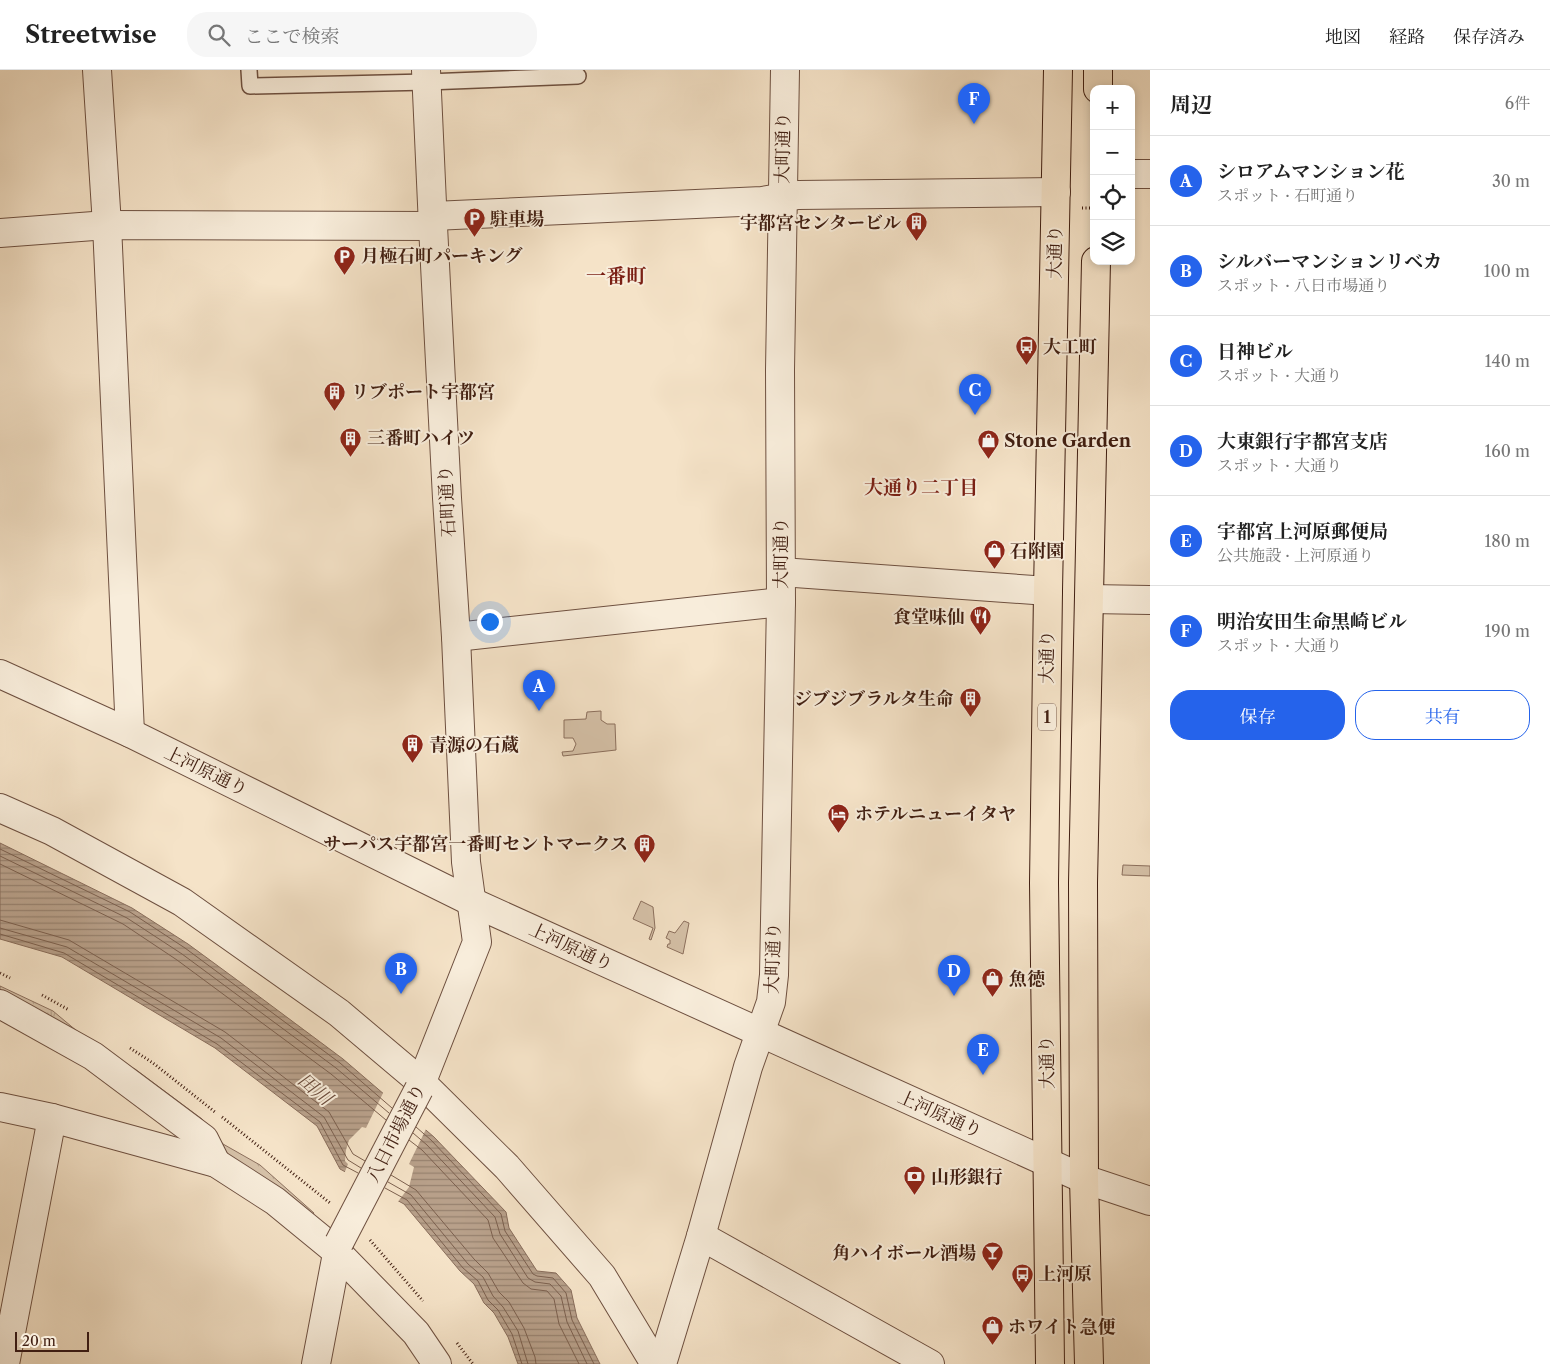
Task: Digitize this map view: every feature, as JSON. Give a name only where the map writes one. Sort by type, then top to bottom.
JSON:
[{"type":"main road","name":"大通り","points":[[1050,1364],[1044,883],[1058,70]]},
{"type":"main road","points":[[1098,70],[1098,85]]},
{"type":"main road","name":"大通り","points":[[1089,1364],[1084,1179],[1083,883],[1096,265]]},
{"type":"street","points":[[97,70],[107,225],[130,733]]},
{"type":"street","name":"大町通り","points":[[662,1364],[702,1236],[748,1068],[771,1002],[774,975],[781,602],[780,370],[785,70]]},
{"type":"street","name":"石町通り","points":[[426,76],[466,862],[472,902]]},
{"type":"street","points":[[1135,174],[1150,174]]},
{"type":"street","points":[[0,233],[107,225],[433,221],[762,201],[798,195],[1056,192]]},
{"type":"street","points":[[781,572],[1048,591]]},
{"type":"street","points":[[1089,599],[1150,600]]},
{"type":"street","points":[[456,637],[781,602]]},
{"type":"street","name":"上河原通り","points":[[0,674],[130,733],[472,902],[760,1034],[1084,1179],[1150,1201]]},
{"type":"street","points":[[0,808],[52,830],[182,902],[339,1013],[507,1167],[602,1276],[655,1364]]},
{"type":"street","name":"八日市場通り","points":[[316,1364],[337,1247],[420,1086],[476,942],[472,902]]},
{"type":"street","points":[[0,1004],[101,1062],[204,1139],[216,1163]]},
{"type":"street","points":[[0,1107],[52,1118],[216,1163],[275,1201],[337,1247],[416,1333],[437,1364]]},
{"type":"street","points":[[4,1359],[52,1118]]},
{"type":"street","points":[[702,1236],[930,1364]]},
{"type":"lane","points":[[249,70],[250,86],[426,76],[578,76]]},
{"type":"green space","points":[[601,711],[601,720],[607,724],[615,724],[616,750],[563,756],[562,752],[573,751],[576,744],[573,738],[564,738],[564,720],[586,719],[587,712]]},
{"type":"green space","points":[[1123,865],[1150,866],[1150,876],[1122,875]]},
{"type":"green space","points":[[641,901],[653,907],[655,928],[651,940],[649,939],[653,928],[633,919]]},
{"type":"green space","points":[[684,921],[689,923],[683,954],[667,947],[670,944],[670,940],[666,938],[669,931],[675,933]]},
{"type":"green space","points":[[0,986],[53,1011],[108,1057],[135,1069],[202,1119],[223,1144],[260,1165],[314,1213],[307,1222],[0,1001]]},
{"type":"water","name":"田川","points":[[0,843],[132,908],[188,944],[343,1059],[434,1137],[506,1212],[509,1228],[537,1271],[556,1273],[571,1290],[577,1318],[600,1364],[518,1364],[508,1337],[494,1313],[484,1303],[474,1284],[460,1271],[404,1204],[340,1169],[317,1126],[215,1048],[62,957],[0,939]]},
{"type":"pier","points":[[384,1091],[427,1127],[409,1164],[414,1167],[409,1187],[397,1203],[344,1174],[348,1164],[345,1161],[349,1140],[362,1127],[366,1128]]},
{"type":"place","name":"明治安田生命黒崎ビル","points":[[974,124]]},
{"type":"place","name":"駐車場","points":[[474,238]]},
{"type":"place","name":"宇都宮センタービル","points":[[917,242]]},
{"type":"place","name":"月極石町パーキング","points":[[345,275]]},
{"type":"place","name":"大工町","points":[[1027,366]]},
{"type":"place","name":"リブポート宇都宮","points":[[335,411]]},
{"type":"place","name":"日神ビル","points":[[975,415]]},
{"type":"place","name":"三番町ハイツ","points":[[351,457]]},
{"type":"place","name":"Stone Garden","points":[[988,460]]},
{"type":"place","name":"石附園","points":[[994,570]]},
{"type":"place","name":"食堂味仙","points":[[981,636]]},
{"type":"place","name":"シロアムマンション花","points":[[539,711]]},
{"type":"place","name":"ジブジブラルタ生命","points":[[970,718]]},
{"type":"place","name":"青源の石蔵","points":[[413,764]]},
{"type":"place","name":"ホテルニューイタヤ","points":[[839,833]]},
{"type":"place","name":"サーパス宇都宮一番町セントマークス","points":[[644,863]]},
{"type":"place","name":"シルバーマンションリベカ","points":[[401,994]]},
{"type":"place","name":"大東銀行宇都宮支店","points":[[954,996]]},
{"type":"place","name":"魚徳","points":[[993,998]]},
{"type":"place","name":"宇都宮上河原郵便局","points":[[983,1075]]},
{"type":"place","name":"山形銀行","points":[[915,1196]]},
{"type":"place","name":"角ハイボール酒場","points":[[992,1272]]},
{"type":"place","name":"上河原","points":[[1022,1293]]},
{"type":"place","name":"ホワイト急便","points":[[992,1346]]},
{"type":"district","name":"一番町","points":[[616,276]]},
{"type":"district","name":"大通り二丁目","points":[[921,487]]}]
